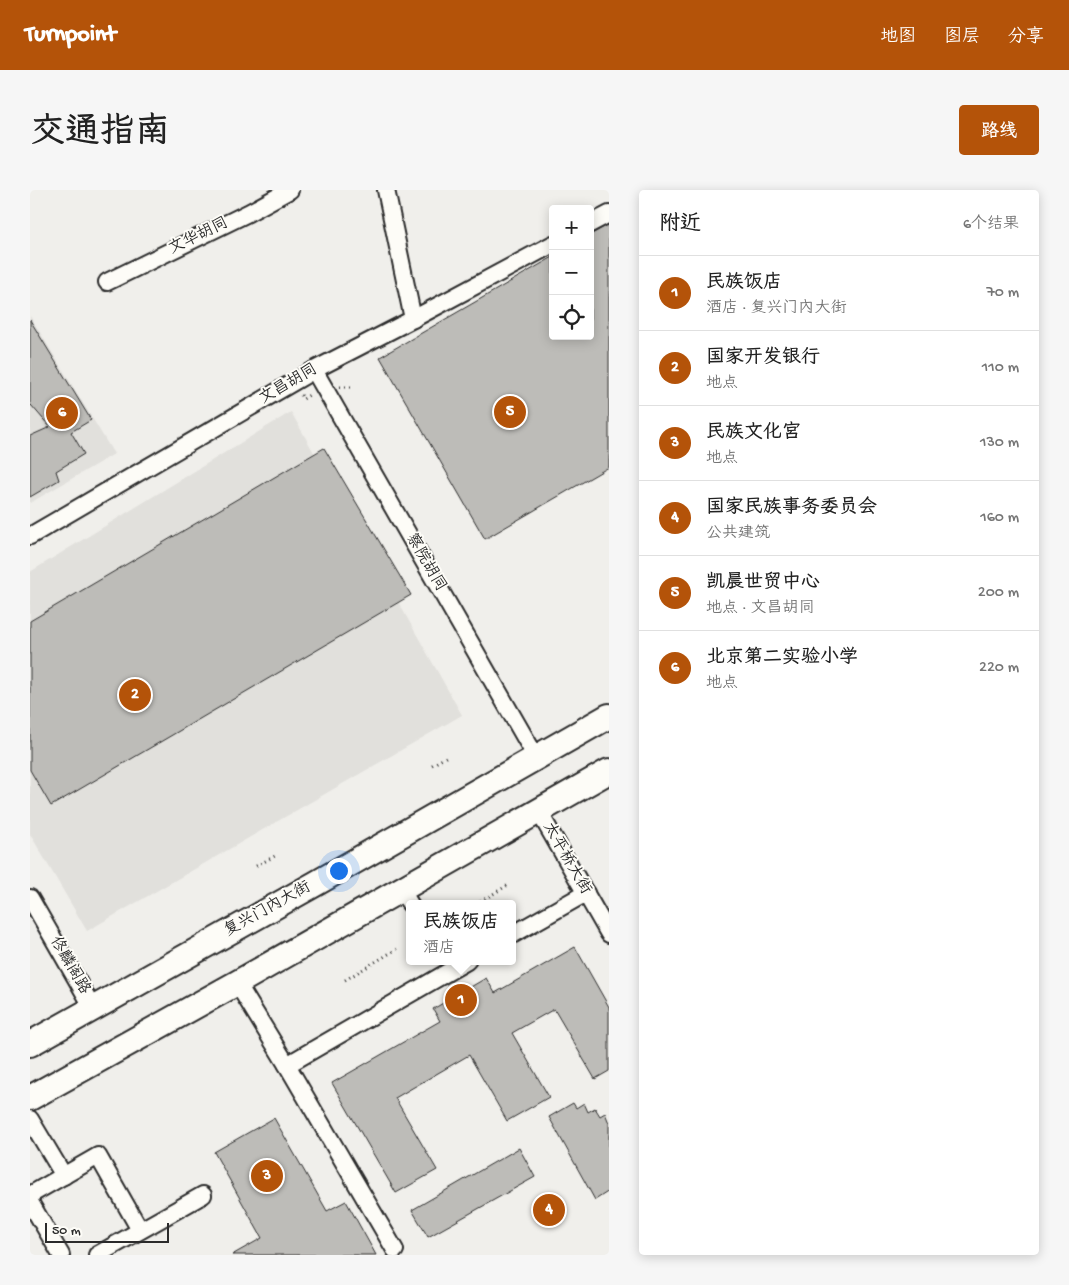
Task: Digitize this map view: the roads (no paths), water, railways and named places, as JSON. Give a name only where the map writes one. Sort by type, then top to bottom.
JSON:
[{"type":"highway","name":"复兴门内大街","points":[[30,1044],[609,716]]},
{"type":"highway","points":[[30,1098],[237,983],[406,896],[538,810],[609,770]]},
{"type":"street","name":"文华胡同","points":[[107,282],[248,213],[290,190]]},
{"type":"street","points":[[386,190],[413,319]]},
{"type":"street","points":[[594,222],[609,214]]},
{"type":"street","name":"文昌胡同","points":[[30,536],[314,370],[549,246]]},
{"type":"street","name":"察院胡同","points":[[314,370],[536,757]]},
{"type":"street","name":"太平桥大街","points":[[538,810],[609,934]]},
{"type":"street","points":[[516,933],[586,893]]},
{"type":"street","name":"佟麟阁路","points":[[30,898],[93,1008]]},
{"type":"street","points":[[287,1065],[447,966]]},
{"type":"street","points":[[237,983],[395,1250]]},
{"type":"street","points":[[30,1119],[64,1176]]},
{"type":"street","points":[[30,1195],[98,1156],[140,1230]]},
{"type":"street","points":[[104,1253],[140,1230],[203,1195]]},
{"type":"street","points":[[30,1202],[61,1255]]},
{"type":"place","name":"凯晨世贸中心","points":[[510,412]]},
{"type":"place","name":"北京第二实验小学","points":[[62,413]]},
{"type":"place","name":"国家开发银行","points":[[135,695]]},
{"type":"place","name":"民族饭店","points":[[461,1000]]},
{"type":"place","name":"民族文化宫","points":[[267,1176]]},
{"type":"place","name":"国家民族事务委员会","points":[[549,1210]]}]
